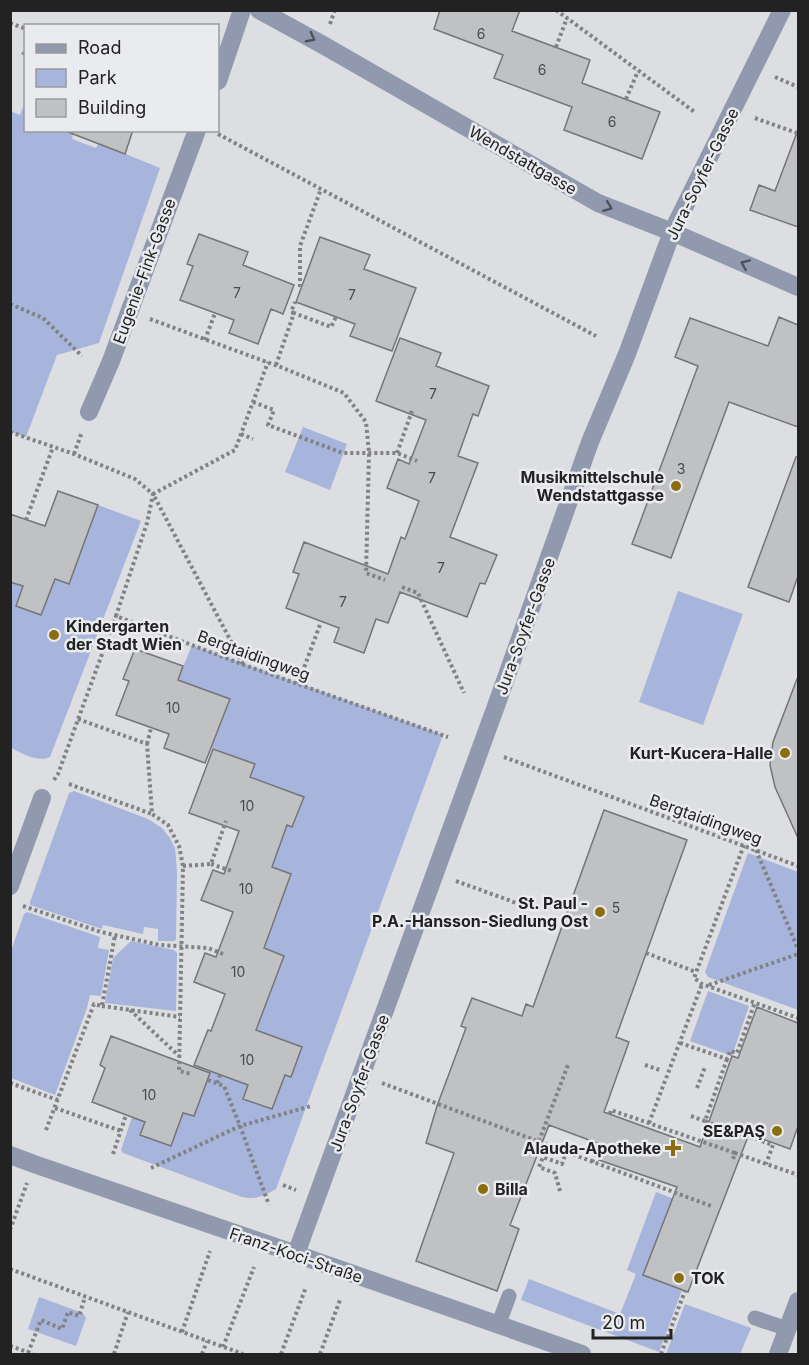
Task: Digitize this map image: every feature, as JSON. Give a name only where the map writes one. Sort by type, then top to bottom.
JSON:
[{"type":"street","points":[[219,78],[242,10]]},
{"type":"street","name":"Wendstattgasse","points":[[259,10],[598,203],[672,232],[798,287]]},
{"type":"street","name":"Jura-Soyfer-Gasse","points":[[297,1254],[590,442],[627,354],[672,232],[782,10]]},
{"type":"street","name":"Eugenie-Fink-Gasse","points":[[89,411],[111,360],[196,132]]},
{"type":"street","points":[[10,886],[42,798]]},
{"type":"street","name":"Franz-Koci-Straße","points":[[10,1155],[582,1354]]},
{"type":"street","points":[[778,1354],[798,1301]]},
{"type":"lane","points":[[498,1326],[509,1296]]},
{"type":"lane","points":[[755,1318],[788,1329]]},
{"type":"path","points":[[329,28],[335,10]]},
{"type":"path","points":[[556,10],[696,113]]},
{"type":"path","points":[[556,47],[567,18]]},
{"type":"path","points":[[627,99],[638,70]]},
{"type":"path","points":[[775,77],[798,87]]},
{"type":"path","points":[[755,118],[797,133]]},
{"type":"path","points":[[216,132],[596,336]]},
{"type":"path","points":[[300,287],[300,246],[321,189]]},
{"type":"path","points":[[295,302],[291,312],[332,327],[336,317]]},
{"type":"path","points":[[10,304],[43,318],[82,356]]},
{"type":"path","points":[[129,311],[276,365],[344,393],[366,422],[369,453],[366,573],[385,580]]},
{"type":"path","points":[[205,340],[215,313]]},
{"type":"path","points":[[276,365],[294,313]]},
{"type":"path","points":[[42,798],[58,774],[116,616],[147,523],[153,495],[236,450],[268,362]]},
{"type":"path","points":[[253,402],[274,410],[268,425],[343,453],[397,453],[417,461]]},
{"type":"path","points":[[397,453],[412,411]]},
{"type":"path","points":[[10,432],[135,479],[153,495],[244,665]]},
{"type":"path","points":[[241,434],[253,439]]},
{"type":"path","points":[[26,520],[53,447]]},
{"type":"path","points":[[410,590],[413,582]]},
{"type":"path","points":[[402,587],[418,593],[464,693]]},
{"type":"path","name":"Bergtaidingweg","points":[[116,616],[244,665],[448,737]]},
{"type":"path","points":[[298,684],[321,622]]},
{"type":"path","points":[[78,719],[147,744]]},
{"type":"path","points":[[151,728],[147,744],[152,814]]},
{"type":"path","name":"Bergtaidingweg","points":[[504,757],[798,866]]},
{"type":"path","points":[[69,784],[152,814],[168,825],[179,846],[183,866],[179,1071],[191,1074]]},
{"type":"path","points":[[211,864],[226,821]]},
{"type":"path","points":[[744,845],[694,978],[702,984],[798,1017]]},
{"type":"path","points":[[755,850],[798,949]]},
{"type":"path","points":[[183,866],[211,864],[232,871]]},
{"type":"path","points":[[456,881],[533,909]]},
{"type":"path","points":[[23,906],[101,932],[160,945],[208,948],[223,954]]},
{"type":"path","points":[[102,1006],[115,935]]},
{"type":"path","points":[[646,953],[696,972]]},
{"type":"path","points":[[709,986],[798,954]]},
{"type":"path","points":[[649,1123],[702,984]]},
{"type":"path","points":[[705,1121],[730,1051],[737,1053],[756,1002]]},
{"type":"path","points":[[46,1130],[94,1004],[180,1017]]},
{"type":"path","points":[[129,1010],[180,1057]]},
{"type":"path","points":[[680,1042],[727,1059]]},
{"type":"path","points":[[539,1142],[568,1065]]},
{"type":"path","points":[[645,1065],[660,1070]]},
{"type":"path","points":[[697,1088],[705,1067]]},
{"type":"path","points":[[217,1083],[220,1075]]},
{"type":"path","points":[[208,1080],[224,1086],[269,1205]]},
{"type":"path","points":[[10,1083],[58,1100]]},
{"type":"path","points":[[381,1083],[711,1206]]},
{"type":"path","points":[[151,1168],[240,1126],[311,1106]]},
{"type":"path","points":[[55,1108],[121,1131]]},
{"type":"path","points":[[610,1114],[611,1110],[798,1175]]},
{"type":"path","points":[[112,1154],[126,1115]]},
{"type":"path","points":[[691,1116],[772,1145],[766,1164]]},
{"type":"path","points":[[592,1162],[599,1144]]},
{"type":"path","points":[[560,1191],[555,1173],[539,1167],[543,1157],[562,1164],[566,1152]]},
{"type":"path","points":[[733,1159],[735,1153]]},
{"type":"path","points":[[10,1230],[27,1183]]},
{"type":"path","points":[[283,1185],[297,1190]]},
{"type":"path","points":[[182,1332],[210,1251]]},
{"type":"path","points":[[223,1347],[254,1267]]},
{"type":"path","points":[[10,1269],[243,1354]]},
{"type":"path","points":[[281,1354],[306,1287]]},
{"type":"path","points":[[661,1354],[685,1291]]},
{"type":"path","points":[[10,1346],[31,1354],[41,1320],[63,1329],[68,1312],[79,1316],[85,1297]]},
{"type":"path","points":[[320,1354],[340,1300]]},
{"type":"path","points":[[114,1354],[128,1312]]},
{"type":"path","points":[[202,1354],[207,1341]]},
{"type":"green space","points":[[23,107],[24,132],[74,132],[72,139],[96,148],[100,140],[111,148],[160,168],[99,343],[57,355],[26,437],[11,432],[10,111],[20,115]]},
{"type":"green space","points":[[303,427],[347,444],[330,490],[285,472]]},
{"type":"green space","name":"Kindergarten der Stadt Wien","points":[[98,505],[141,521],[50,757],[35,758],[11,748],[10,582],[23,586],[16,606],[41,615],[55,579],[69,584]]},
{"type":"green space","points":[[678,591],[743,614],[703,725],[639,702]]},
{"type":"green space","points":[[192,645],[443,735],[276,1189],[256,1198],[242,1197],[123,1153],[121,1150],[132,1117],[145,1122],[141,1135],[171,1146],[183,1113],[194,1116],[211,1071],[248,1085],[243,1099],[272,1109],[285,1075],[291,1077],[302,1048],[253,1032],[284,956],[261,947],[269,935],[291,875],[269,866],[277,853],[287,825],[293,826],[304,797],[250,778],[255,764],[200,743],[219,729],[230,700],[177,682]]},
{"type":"green space","points":[[74,791],[148,819],[162,828],[170,838],[175,848],[177,871],[175,941],[158,941],[158,929],[144,927],[143,934],[103,925],[102,929],[30,905],[69,793]]},
{"type":"green space","points":[[748,853],[798,872],[798,1010],[708,977],[705,972]]},
{"type":"green space","points":[[27,912],[100,937],[98,948],[109,950],[101,996],[90,995],[55,1095],[11,1078],[11,951],[24,914]]},
{"type":"green space","points":[[131,941],[174,950],[177,953],[176,1011],[105,1003],[113,958]]},
{"type":"green space","points":[[708,991],[749,1006],[732,1056],[690,1041]]},
{"type":"green space","points":[[656,1192],[709,1212],[659,1352],[521,1300],[529,1279],[620,1314],[636,1274],[627,1270]]},
{"type":"green space","points":[[39,1297],[83,1313],[86,1318],[76,1346],[28,1329]]},
{"type":"green space","points":[[685,1304],[751,1328],[740,1354],[666,1354]]},
{"type":"building","points":[[440,10],[520,10],[512,31],[590,60],[582,83],[660,112],[642,159],[564,130],[572,107],[494,78],[503,55],[434,29]]},
{"type":"building","points":[[68,132],[132,132],[125,154]]},
{"type":"building","points":[[796,135],[798,136],[798,227],[750,210],[759,185],[775,191]]},
{"type":"building","points":[[199,234],[248,252],[243,265],[294,285],[283,314],[271,309],[258,344],[229,333],[234,320],[180,300],[193,266],[187,264]]},
{"type":"building","points":[[320,237],[370,255],[364,269],[416,288],[392,351],[350,336],[355,324],[296,302]]},
{"type":"building","name":"Musikmittelschule Wendstattgasse","points":[[779,317],[798,325],[798,427],[729,402],[671,558],[632,544],[698,366],[675,357],[690,318],[768,346]]},
{"type":"building","points":[[400,338],[441,353],[436,366],[489,386],[478,416],[473,414],[458,456],[478,463],[450,537],[497,555],[485,584],[480,583],[467,617],[400,592],[388,623],[376,619],[364,653],[334,642],[339,628],[286,608],[299,574],[293,572],[304,542],[388,574],[401,537],[405,539],[419,501],[387,488],[398,459],[409,464],[426,420],[376,401]]},
{"type":"building","points":[[796,457],[798,457],[798,576],[789,602],[748,587]]},
{"type":"building","points":[[58,491],[98,505],[69,584],[55,579],[41,615],[16,606],[23,586],[10,582],[10,514],[45,526]]},
{"type":"building","points":[[135,649],[183,666],[178,680],[230,699],[205,763],[164,748],[169,734],[116,715],[129,681],[123,679]]},
{"type":"building","name":"Kurt-Kucera-Halle","points":[[797,679],[798,838],[775,787],[770,765],[773,742]]},
{"type":"building","points":[[213,749],[255,764],[250,777],[304,797],[292,827],[287,825],[272,867],[291,874],[264,948],[284,956],[256,1030],[302,1047],[291,1077],[285,1075],[272,1109],[243,1099],[248,1085],[194,1065],[208,1030],[211,1031],[225,994],[194,982],[205,953],[216,957],[233,912],[201,900],[213,870],[224,874],[239,831],[189,813]]},
{"type":"building","points":[[604,810],[687,840],[616,1037],[629,1042],[604,1112],[700,1147],[732,1056],[738,1058],[757,1007],[798,1023],[798,1126],[790,1149],[749,1134],[688,1292],[643,1275],[677,1187],[599,1160],[605,1146],[549,1125],[510,1225],[519,1229],[497,1291],[416,1261],[454,1153],[426,1143],[466,1028],[461,1026],[472,998],[522,1016],[526,1004],[533,1007]]},
{"type":"building","points":[[111,1036],[210,1073],[194,1116],[183,1113],[171,1146],[140,1135],[145,1122],[92,1102],[105,1068],[100,1065]]},
{"type":"place","name":"Musikmittelschule Wendstattgasse","points":[[676,486]]},
{"type":"place","name":"Kindergarten der Stadt Wien","points":[[54,635]]},
{"type":"place","name":"Kurt-Kucera-Halle","points":[[785,753]]},
{"type":"place","name":"St. Paul - P.A.-Hansson-Siedlung Ost","points":[[600,912]]},
{"type":"place","name":"SE&PAŞ","points":[[777,1131]]},
{"type":"place","name":"Alauda-Apotheke","points":[[673,1148]]},
{"type":"place","name":"Billa","points":[[483,1189]]},
{"type":"place","name":"TOK","points":[[679,1278]]}]
